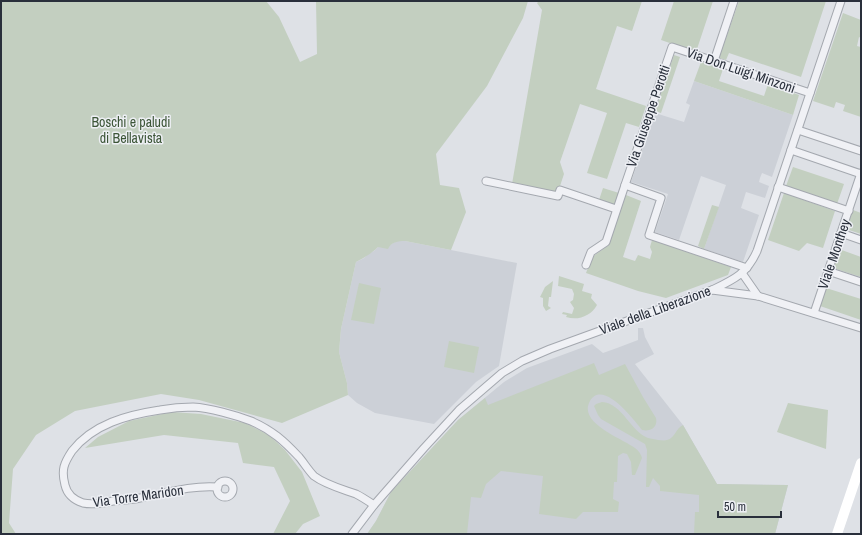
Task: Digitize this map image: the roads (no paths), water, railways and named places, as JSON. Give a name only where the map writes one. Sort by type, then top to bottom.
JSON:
[{"type":"street","points":[[714,61],[734,1]]},
{"type":"street","name":"Viale della Liberazione","points":[[352,534],[374,505],[460,410],[502,373],[522,361],[550,349],[712,290],[736,278],[745,270],[753,261],[757,251],[841,1]]},
{"type":"street","name":"Via Don Luigi Minzoni","points":[[672,47],[810,93]]},
{"type":"street","name":"Via Giuseppe Perotti","points":[[586,265],[590,252],[606,242],[672,47]]},
{"type":"street","points":[[798,130],[861,151]]},
{"type":"street","points":[[791,150],[861,174]]},
{"type":"street","name":"Viale Monthey","points":[[814,313],[849,211],[858,194],[861,174]]},
{"type":"street","points":[[486,181],[558,196],[560,190],[616,209]]},
{"type":"street","name":"Via Giuseppe Perotti","points":[[625,185],[662,198],[649,235],[745,270]]},
{"type":"street","points":[[778,187],[849,211]]},
{"type":"street","points":[[841,233],[861,240]]},
{"type":"street","points":[[745,270],[758,296]]},
{"type":"street","points":[[828,271],[861,282]]},
{"type":"street","points":[[712,290],[758,296],[861,328]]},
{"type":"street","name":"Via Torre Maridon","points":[[218,487],[172,491],[119,501],[83,503],[72,498],[66,488],[62,475],[65,461],[77,445],[94,431],[121,418],[139,413],[172,408],[193,407],[220,412],[251,421],[275,433],[299,457],[314,476],[327,483],[358,495],[374,505]]},
{"type":"street","points":[[837,534],[858,483],[861,463]]},
{"type":"park label","name":"Boschi e paludi di Bellavista","points":[[131,130]]}]
